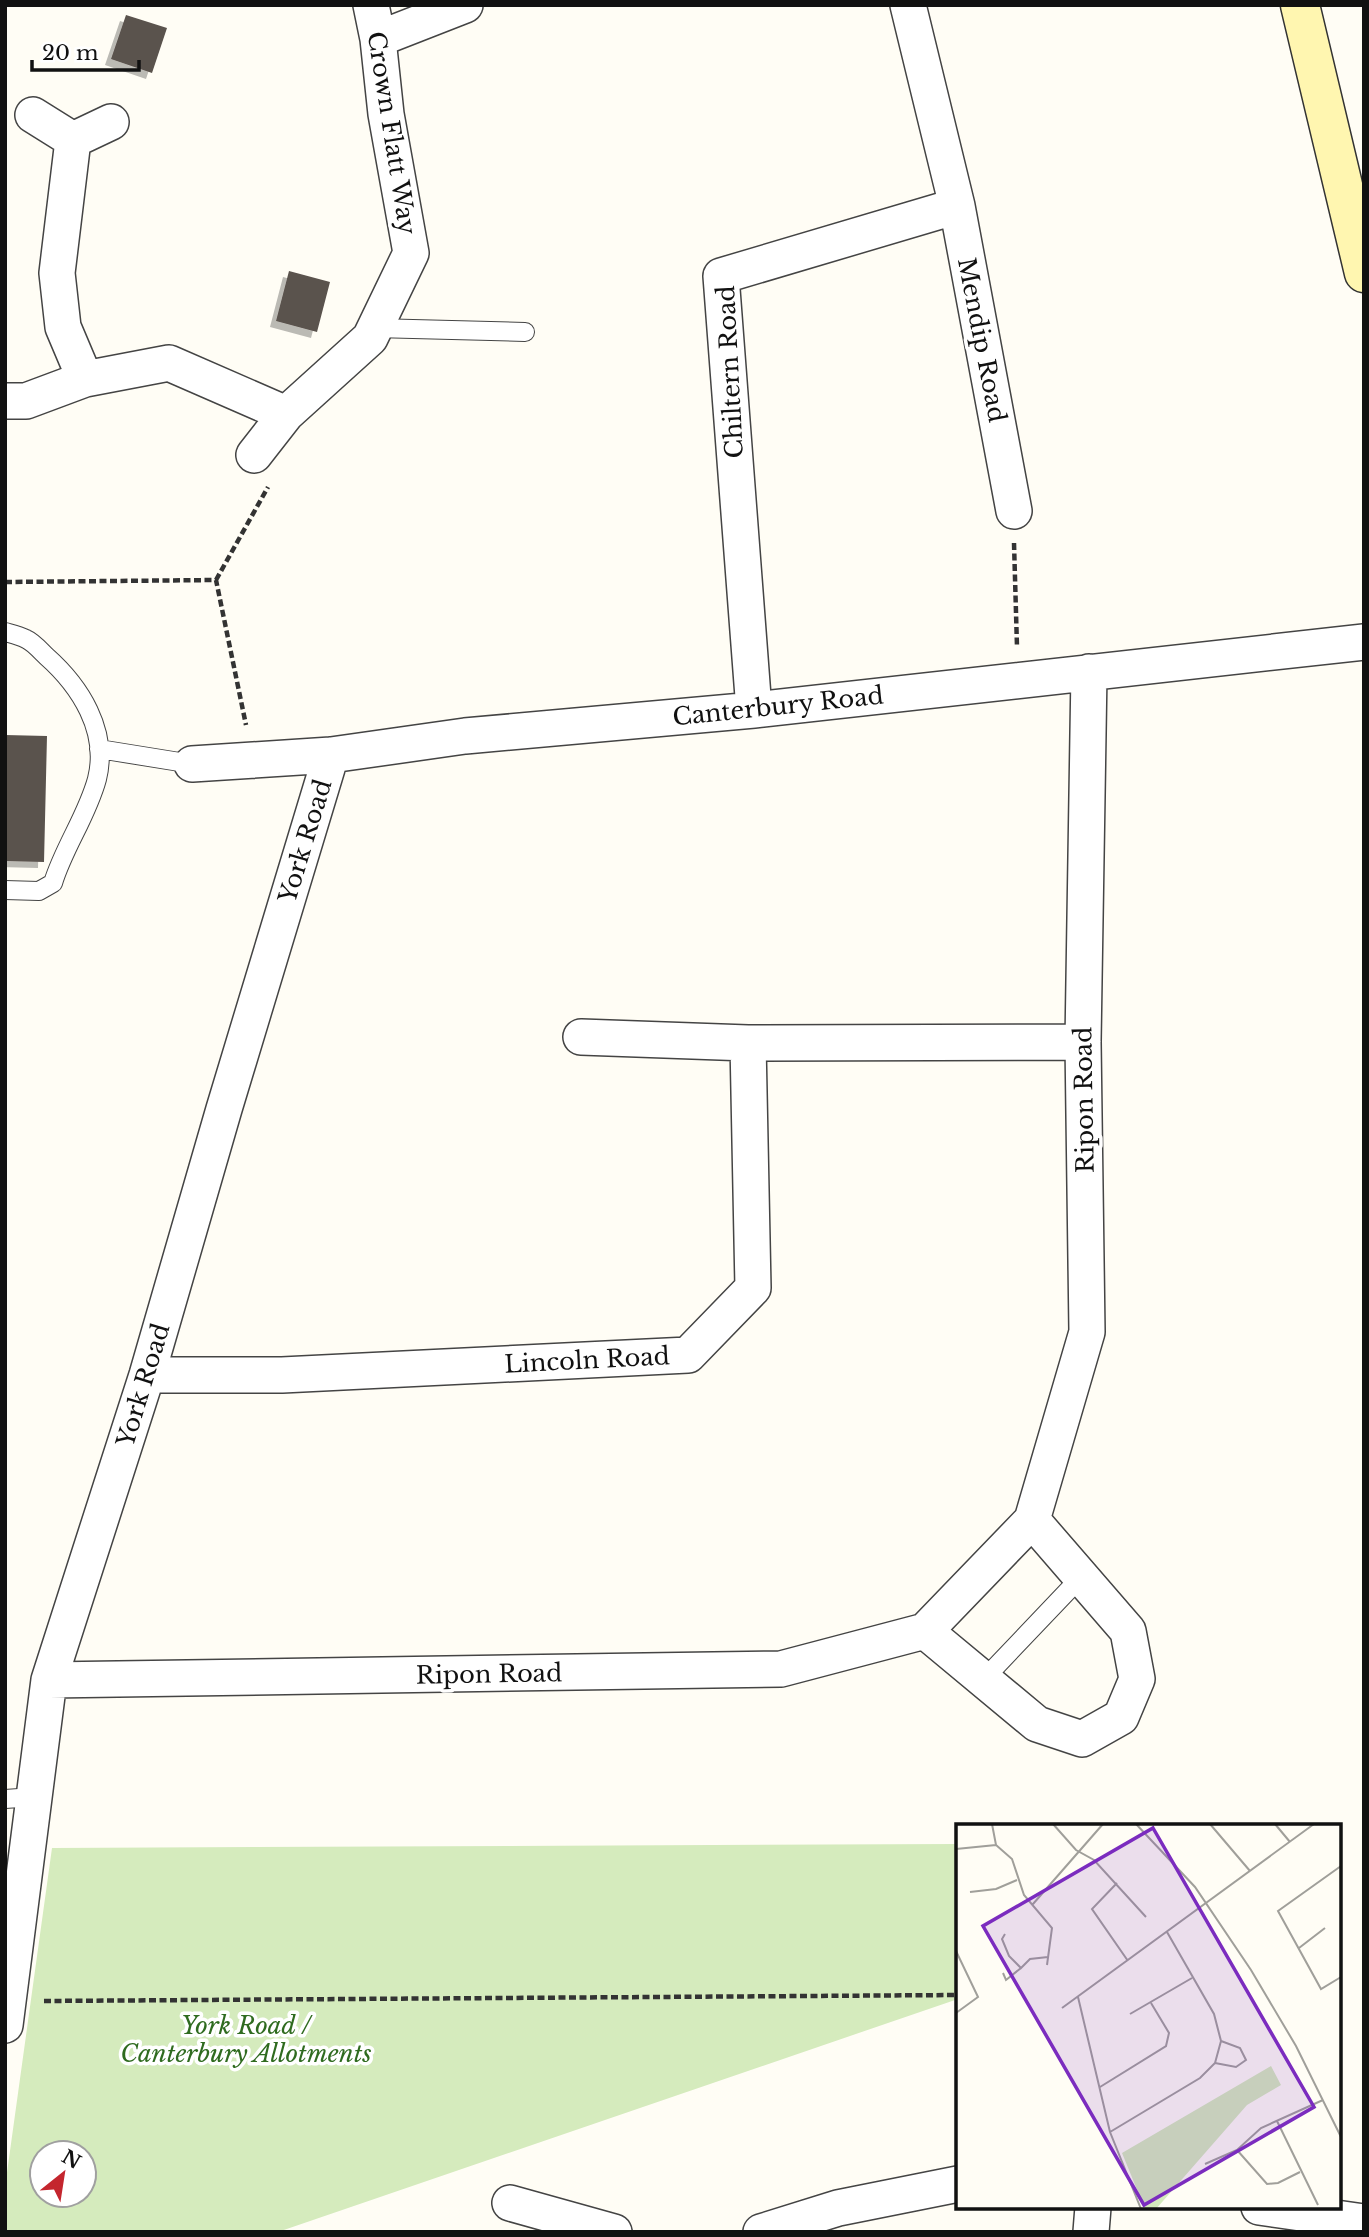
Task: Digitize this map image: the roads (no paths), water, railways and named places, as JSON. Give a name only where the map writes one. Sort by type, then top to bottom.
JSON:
[{"type":"street","name":"Crown Flatt Way","points":[[254,455],[286,414],[370,338],[411,253],[386,114],[378,39],[371,5]]},
{"type":"street","points":[[378,39],[466,5]]},
{"type":"street","name":"Mendip Road","points":[[908,5],[957,206],[1014,511]]},
{"type":"street","points":[[1300,5],[1364,273]]},
{"type":"street","points":[[33,115],[73,140]]},
{"type":"street","points":[[73,140],[111,122]]},
{"type":"street","points":[[73,140],[57,273],[63,327],[85,379]]},
{"type":"street","name":"Chiltern Road","points":[[754,710],[721,276],[957,206]]},
{"type":"street","points":[[5,401],[26,401],[85,379],[169,363],[286,414]]},
{"type":"street","name":"Canterbury Road","points":[[192,764],[331,755],[465,736],[754,710],[1364,642]]},
{"type":"street","name":"Ripon Road","points":[[49,1681],[781,1669],[925,1631],[1032,1520],[1087,1332],[1083,1042],[1089,672]]},
{"type":"street","name":"York Road","points":[[7,2014],[20,1798],[49,1681],[147,1375],[224,1108],[331,755]]},
{"type":"street","points":[[581,1037],[748,1043],[1083,1042]]},
{"type":"street","name":"Lincoln Road","points":[[147,1375],[282,1375],[688,1355],[753,1288],[748,1043]]},
{"type":"street","points":[[925,1631],[1037,1724],[1082,1740],[1121,1717],[1137,1679],[1128,1631],[1032,1520]]},
{"type":"street","points":[[761,2232],[838,2208],[956,2184]]},
{"type":"street","points":[[510,2203],[614,2232]]},
{"type":"street","points":[[1091,2232],[1093,2209]]},
{"type":"street","points":[[1274,2209],[1364,2221]]},
{"type":"lane","points":[[374,328],[525,332]]},
{"type":"lane","points":[[5,632],[27,639],[62,670],[84,698],[99,749],[97,777],[82,819],[59,863],[53,883],[39,891],[5,890]]},
{"type":"lane","points":[[99,749],[192,764]]},
{"type":"lane","points":[[983,1680],[1081,1577]]},
{"type":"park label","name":"York Road / Canterbury Allotments","points":[[246,2039]]}]
